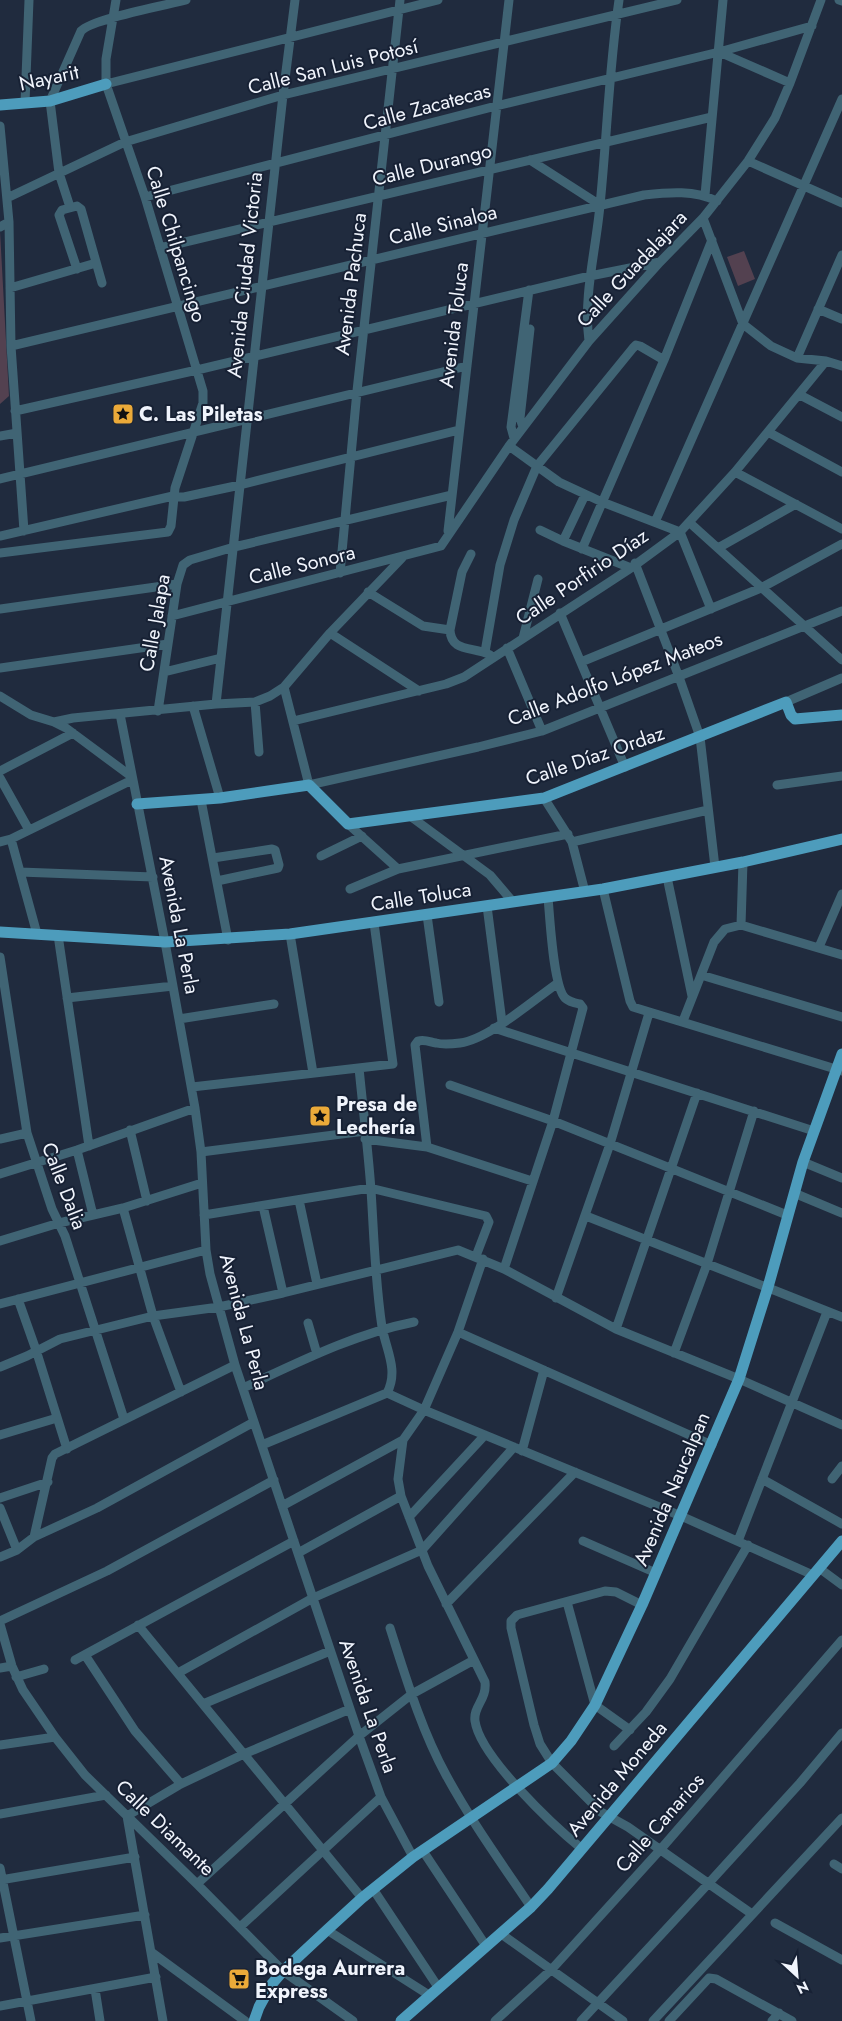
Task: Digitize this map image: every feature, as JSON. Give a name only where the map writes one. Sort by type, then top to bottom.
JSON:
[{"type":"main road","name":"Nayarit","points":[[0,105],[50,101],[106,84]]},
{"type":"main road","name":"Calle Díaz Ordaz","points":[[348,824],[544,798],[786,702]]},
{"type":"main road","points":[[786,702],[791,715],[796,719],[842,715]]},
{"type":"main road","points":[[309,786],[348,824]]},
{"type":"main road","name":"Calle Adolfo López Mateos","points":[[137,804],[201,800],[309,786]]},
{"type":"main road","name":"Calle Toluca","points":[[0,932],[165,942],[228,940],[290,934],[374,924],[603,889],[743,862],[842,839]]},
{"type":"main road","name":"Avenida Naucalpan","points":[[254,2021],[271,1985],[283,1971],[327,1930],[362,1898],[413,1857],[552,1763],[571,1741],[596,1705],[642,1605],[739,1379],[768,1288],[803,1162],[814,1130],[840,1070],[842,1054]]},
{"type":"main road","name":"Avenida Moneda","points":[[401,2021],[531,1907],[610,1817],[842,1541]]},
{"type":"street","points":[[25,103],[29,0]]},
{"type":"street","points":[[102,283],[75,207],[59,173],[50,101],[82,31],[88,25],[186,0]]},
{"type":"street","name":"Avenida Ciudad Victoria","points":[[216,704],[282,95],[292,37],[295,0]]},
{"type":"street","name":"Avenida Pachuca","points":[[340,573],[356,391],[400,0]]},
{"type":"street","points":[[106,84],[438,0]]},
{"type":"street","name":"Avenida Toluca","points":[[448,534],[508,0]]},
{"type":"street","points":[[590,341],[587,326],[590,276],[600,205],[604,143],[619,0]]},
{"type":"street","name":"Calle San Luis Potosí","points":[[7,198],[125,142],[282,95],[677,0]]},
{"type":"street","points":[[705,195],[723,0]]},
{"type":"street","name":"Calle Guadalajara","points":[[441,546],[512,442],[590,341],[660,262],[703,218],[748,161],[775,118],[821,0]]},
{"type":"street","name":"Calle Chilpancingo","points":[[0,553],[168,532],[171,526],[173,496],[203,403],[203,391],[145,197],[106,84],[106,59],[113,2]]},
{"type":"street","name":"Calle Zacatecas","points":[[145,197],[496,106],[719,52],[812,26]]},
{"type":"street","points":[[719,52],[790,83]]},
{"type":"street","points":[[655,522],[842,99]]},
{"type":"street","name":"Calle Durango","points":[[160,248],[489,168],[712,117]]},
{"type":"street","points":[[0,126],[1,158],[9,222],[15,411],[24,531]]},
{"type":"street","points":[[530,160],[600,205]]},
{"type":"street","points":[[748,161],[842,203]]},
{"type":"street","name":"Calle Sinaloa","points":[[12,346],[644,195],[684,192],[705,195],[717,201]]},
{"type":"street","points":[[75,207],[62,210],[59,215],[78,269]]},
{"type":"street","points":[[703,218],[742,324],[771,346],[796,358],[826,361],[842,366]]},
{"type":"street","points":[[0,227],[9,222]]},
{"type":"street","points":[[582,549],[664,360],[712,240]]},
{"type":"street","points":[[796,358],[842,255]]},
{"type":"street","points":[[15,411],[197,370],[590,276],[660,262]]},
{"type":"street","points":[[10,288],[96,263]]},
{"type":"street","points":[[523,427],[520,418],[531,290]]},
{"type":"street","points":[[531,290],[511,427],[512,442],[537,466],[559,482],[585,495],[680,532],[711,609]]},
{"type":"street","points":[[818,309],[842,319]]},
{"type":"street","points":[[485,652],[500,565],[514,520],[537,466],[636,345],[664,360]]},
{"type":"street","name":"Calle Porfirio Díaz","points":[[293,721],[419,692],[464,677],[633,566],[680,532],[690,522],[735,472],[826,361]]},
{"type":"street","points":[[0,479],[192,434],[356,391],[467,366]]},
{"type":"street","points":[[800,395],[842,417]]},
{"type":"street","points":[[0,536],[173,496],[184,497],[240,485],[459,430]]},
{"type":"street","points":[[768,432],[842,472]]},
{"type":"street","points":[[0,436],[17,433]]},
{"type":"street","points":[[735,472],[842,529]]},
{"type":"street","name":"Calle Jalapa","points":[[158,711],[177,584],[183,565],[190,560],[234,547],[452,494]]},
{"type":"street","points":[[563,541],[585,495]]},
{"type":"street","points":[[718,548],[796,504]]},
{"type":"street","points":[[690,522],[842,660]]},
{"type":"street","points":[[540,530],[582,549],[633,566],[661,628],[700,737],[715,867]]},
{"type":"street","points":[[581,662],[761,588],[842,544]]},
{"type":"street","name":"Calle Sonora","points":[[172,616],[441,546]]},
{"type":"street","points":[[471,554],[462,572],[450,637],[458,646],[485,652],[494,657]]},
{"type":"street","points":[[54,722],[73,718],[193,706],[255,702],[270,696],[284,687],[330,632],[402,557]]},
{"type":"street","points":[[523,638],[538,579]]},
{"type":"street","points":[[0,609],[177,584]]},
{"type":"street","points":[[368,592],[418,624],[450,630]]},
{"type":"street","name":"Calle Adolfo López Mateos","points":[[309,786],[542,731],[842,611]]},
{"type":"street","points":[[560,613],[625,767]]},
{"type":"street","points":[[330,632],[419,692]]},
{"type":"street","points":[[0,668],[168,644]]},
{"type":"street","points":[[507,648],[542,731]]},
{"type":"street","points":[[164,672],[221,658]]},
{"type":"street","name":"Calle Díaz Ordaz","points":[[786,702],[842,678]]},
{"type":"street","points":[[284,687],[309,786]]},
{"type":"street","points":[[0,696],[30,715],[54,722],[132,778],[11,839],[0,842]]},
{"type":"street","points":[[255,702],[259,752]]},
{"type":"street","points":[[193,706],[220,798]]},
{"type":"street","name":"Avenida La Perla","points":[[120,714],[153,877],[192,1087],[201,1152],[206,1250],[219,1307],[235,1365],[359,1736],[381,1797],[413,1857]]},
{"type":"street","points":[[0,771],[73,734]]},
{"type":"street","points":[[778,784],[842,776]]},
{"type":"street","points":[[0,778],[29,830]]},
{"type":"street","points":[[544,798],[570,838],[585,892]]},
{"type":"street","points":[[201,800],[228,940]]},
{"type":"street","points":[[350,889],[398,869],[570,838],[708,810]]},
{"type":"street","points":[[410,816],[490,875],[513,902]]},
{"type":"street","points":[[348,824],[398,869]]},
{"type":"street","points":[[321,856],[362,836]]},
{"type":"street","points":[[11,839],[37,934]]},
{"type":"street","points":[[212,858],[272,849],[277,853],[279,865],[275,870],[217,881]]},
{"type":"street","points":[[741,925],[743,862]]},
{"type":"street","points":[[20,872],[153,877]]},
{"type":"street","points":[[667,877],[692,996]]},
{"type":"street","points":[[603,889],[630,1001],[633,1006],[840,1070]]},
{"type":"street","points":[[819,947],[842,894]]},
{"type":"street","points":[[504,1269],[553,1121],[583,1005],[565,998],[558,983],[548,898]]},
{"type":"street","points":[[487,906],[502,1022]]},
{"type":"street","points":[[427,915],[439,1002]]},
{"type":"street","points":[[192,1087],[393,1064],[374,924]]},
{"type":"street","points":[[683,1021],[719,934],[725,929],[741,925],[842,955]]},
{"type":"street","points":[[290,934],[313,1073]]},
{"type":"street","points":[[58,935],[89,1146]]},
{"type":"street","name":"Calle Dalia","points":[[0,957],[27,1133],[36,1163],[65,1236],[124,1419]]},
{"type":"street","points":[[701,975],[842,1017]]},
{"type":"street","points":[[427,1147],[416,1043],[418,1040],[438,1044],[462,1043],[476,1038],[494,1028],[558,983]]},
{"type":"street","points":[[66,998],[173,986]]},
{"type":"street","points":[[179,1019],[274,1004]]},
{"type":"street","points":[[556,1298],[610,1144],[649,1012]]},
{"type":"street","points":[[494,1028],[814,1130]]},
{"type":"street","points":[[359,1068],[370,1188],[375,1272],[382,1328],[391,1361],[392,1378],[387,1393]]},
{"type":"street","points":[[450,1085],[553,1121],[787,1215]]},
{"type":"street","points":[[616,1330],[697,1093]]},
{"type":"street","points":[[0,1174],[89,1146],[195,1108]]},
{"type":"street","points":[[674,1353],[707,1264],[754,1112]]},
{"type":"street","points":[[130,1130],[147,1201]]},
{"type":"street","points":[[0,1139],[27,1133]]},
{"type":"street","points":[[201,1152],[365,1135],[427,1147],[532,1181]]},
{"type":"street","points":[[77,1150],[93,1215]]},
{"type":"street","points":[[803,1162],[842,1178]]},
{"type":"street","points":[[0,1241],[59,1223],[123,1208],[202,1183]]},
{"type":"street","points":[[204,1215],[370,1188],[486,1216],[489,1222],[458,1332],[424,1410],[403,1440],[282,1506]]},
{"type":"street","points":[[794,1193],[842,1213]]},
{"type":"street","points":[[299,1200],[317,1284]]},
{"type":"street","points":[[263,1206],[283,1293]]},
{"type":"street","points":[[123,1208],[138,1268],[153,1316],[181,1392]]},
{"type":"street","points":[[586,1216],[842,1317]]},
{"type":"street","points":[[0,1304],[206,1250]]},
{"type":"street","points":[[0,1367],[13,1363],[60,1339],[95,1330],[153,1316],[219,1307],[283,1293],[375,1272],[458,1250],[480,1257],[504,1269],[616,1330],[739,1379],[842,1425]]},
{"type":"street","points":[[18,1299],[67,1449]]},
{"type":"street","points":[[738,1540],[827,1312]]},
{"type":"street","points":[[243,1388],[317,1354],[382,1328],[414,1322]]},
{"type":"street","points":[[308,1323],[317,1354]]},
{"type":"street","points":[[458,1332],[712,1445]]},
{"type":"street","points":[[34,1537],[53,1456],[235,1365]]},
{"type":"street","points":[[178,1673],[313,1598],[422,1550],[518,1449],[544,1370]]},
{"type":"street","points":[[262,1445],[387,1393],[748,1545],[816,1571],[842,1585]]},
{"type":"street","points":[[0,1435],[57,1418]]},
{"type":"street","points":[[0,1556],[17,1550],[34,1537],[97,1508],[254,1422]]},
{"type":"street","points":[[409,1517],[485,1435]]},
{"type":"street","points":[[403,1440],[398,1479],[401,1496],[446,1604],[485,1682],[484,1697],[476,1709],[475,1720],[479,1734],[496,1762],[517,1787],[564,1835],[582,1849]]},
{"type":"street","points":[[832,1479],[842,1466]]},
{"type":"street","points":[[446,1604],[575,1472]]},
{"type":"street","points":[[762,1479],[842,1524]]},
{"type":"street","points":[[0,1622],[107,1571],[274,1480]]},
{"type":"street","points":[[0,1498],[48,1482]]},
{"type":"street","points":[[298,1553],[401,1496]]},
{"type":"street","points":[[0,1508],[17,1550]]},
{"type":"street","points":[[75,1660],[294,1541]]},
{"type":"street","points":[[583,1541],[656,1573]]},
{"type":"street","points":[[614,1746],[646,1712],[670,1678],[748,1545]]},
{"type":"street","points":[[642,1605],[616,1592],[605,1591],[517,1615],[512,1621],[511,1628],[540,1744],[552,1763],[592,1805],[752,1914]]},
{"type":"street","points":[[567,1602],[596,1705],[630,1730]]},
{"type":"street","name":"Calle Diamante","points":[[0,1622],[16,1677],[31,1704],[86,1775],[240,1926],[283,1971],[353,2021]]},
{"type":"street","points":[[138,1626],[362,1898]]},
{"type":"street","points":[[390,1628],[412,1694],[435,1752],[472,1817],[531,1907]]},
{"type":"street","name":"Calle Canarios","points":[[495,2021],[552,1969],[660,1850],[842,1640]]},
{"type":"street","points":[[203,1704],[330,1651]]},
{"type":"street","points":[[85,1655],[135,1731],[181,1784]]},
{"type":"street","points":[[197,1884],[359,1736],[412,1694],[474,1660]]},
{"type":"street","points":[[0,1668],[12,1666]]},
{"type":"street","points":[[16,1677],[44,1669]]},
{"type":"street","points":[[163,2021],[127,1816],[181,1784],[244,1754],[350,1709]]},
{"type":"street","points":[[581,2021],[800,1783],[842,1733]]},
{"type":"street","points":[[0,1746],[55,1737]]},
{"type":"street","points":[[0,1814],[106,1795]]},
{"type":"street","points":[[240,1926],[381,1797]]},
{"type":"street","points":[[654,2021],[842,1818]]},
{"type":"street","points":[[423,1851],[486,1946]]},
{"type":"street","points":[[2,1880],[134,1857]]},
{"type":"street","points":[[0,1868],[31,2021]]},
{"type":"street","points":[[373,1889],[434,1991]]},
{"type":"street","points":[[0,1938],[145,1915]]},
{"type":"street","points":[[775,1923],[842,1960]]},
{"type":"street","points":[[327,1930],[434,1991]]},
{"type":"street","points":[[500,1933],[624,2021]]},
{"type":"street","points":[[151,1952],[245,2021]]},
{"type":"street","points":[[0,2006],[156,1977]]},
{"type":"street","points":[[669,2021],[710,1978],[716,1979],[792,2021]]},
{"type":"street","points":[[95,1989],[100,2021]]},
{"type":"street","points":[[772,2021],[779,2014]]},
{"type":"shaded area","points":[[0,231],[9,396],[0,404]]},
{"type":"shaded area","points":[[744,251],[755,279],[738,286],[727,257]]},
{"type":"place","name":"C. Las Piletas","points":[[123,414]]},
{"type":"place","name":"Presa de Lechería","points":[[320,1116]]},
{"type":"place","name":"Bodega Aurrera Express","points":[[239,1979]]}]
